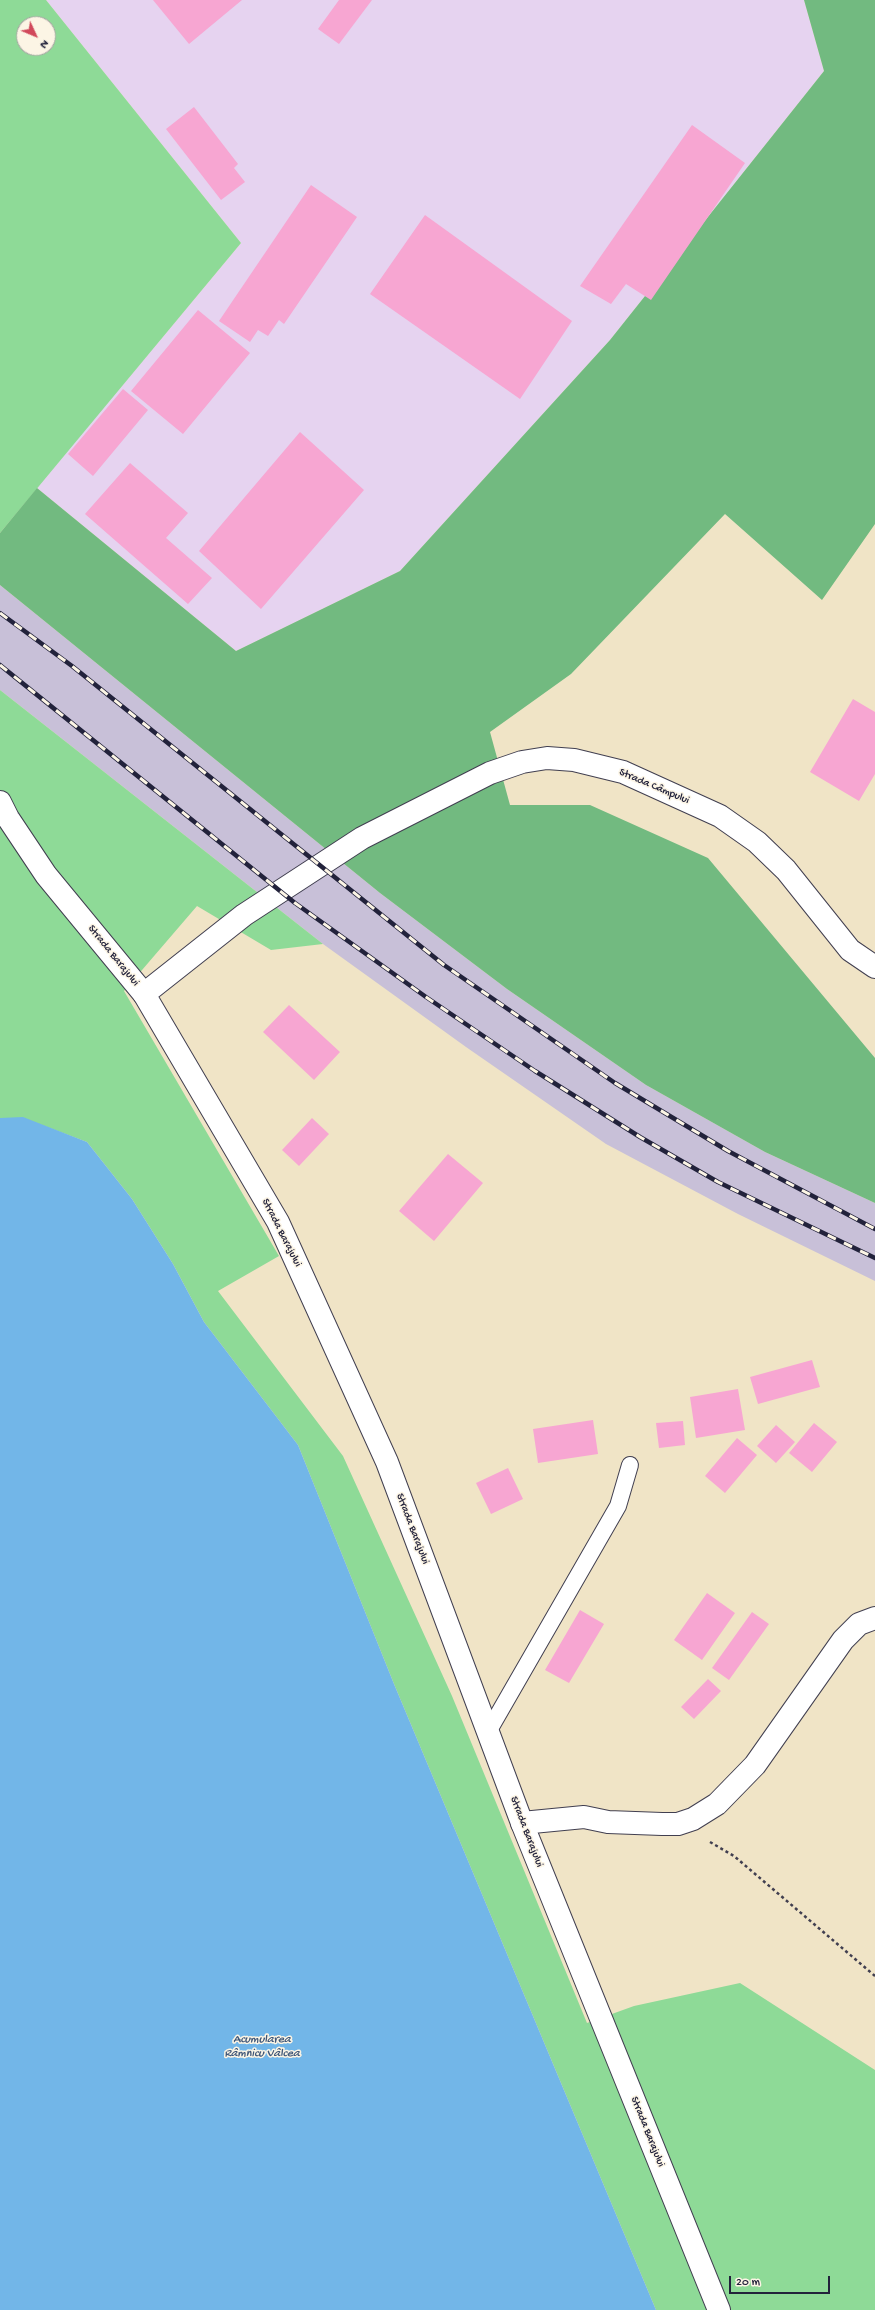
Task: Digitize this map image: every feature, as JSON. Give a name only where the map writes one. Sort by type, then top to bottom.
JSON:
[{"type":"street","name":"Strada Câmpului","points":[[144,994],[244,915],[362,838],[490,773],[522,762],[547,758],[574,760],[623,772],[720,816],[757,842],[786,870],[850,950],[875,967]]},
{"type":"street","name":"Strada Barajului","points":[[0,802],[8,818],[46,875],[144,994],[278,1222],[387,1462],[522,1823],[719,2310]]},
{"type":"street","points":[[522,1823],[584,1816],[608,1822],[678,1824],[693,1819],[717,1804],[755,1765],[843,1640],[859,1624],[875,1618]]},
{"type":"lane","points":[[488,1732],[618,1506],[630,1465]]},
{"type":"path","points":[[678,1824],[734,1856],[875,1976]]},
{"type":"shaded area","points":[[46,0],[804,0],[824,71],[610,340],[400,571],[236,651],[37,488],[241,243]]},
{"type":"shaded area","points":[[0,585],[380,893],[507,989],[646,1085],[765,1152],[875,1203],[875,1281],[738,1214],[606,1144],[466,1047],[323,944],[0,690]]},
{"type":"green space","points":[[0,0],[46,0],[241,243],[0,533]]},
{"type":"green space","points":[[804,0],[875,0],[875,524],[822,600],[725,514],[571,674],[490,732],[510,805],[590,805],[708,858],[875,1058],[875,1203],[765,1152],[646,1085],[507,989],[380,893],[0,585],[0,533],[37,488],[236,651],[400,571],[610,340],[824,71]]},
{"type":"green space","points":[[0,690],[323,944],[271,950],[197,906],[124,991],[279,1256],[218,1291],[343,1456],[452,1696],[587,2023],[634,2006],[740,1983],[875,2070],[875,2310],[656,2310],[394,1684],[298,1445],[204,1322],[173,1264],[132,1199],[87,1142],[23,1118],[0,1118]]},
{"type":"water","name":"Acumularea Râmnicu Vâlcea","points":[[23,1117],[87,1142],[132,1199],[173,1264],[204,1322],[298,1445],[394,1684],[656,2310],[0,2310],[0,1118]]},
{"type":"building","points":[[153,0],[242,0],[189,44]]},
{"type":"building","points":[[339,0],[372,0],[339,44],[318,29]]},
{"type":"building","points":[[194,107],[238,164],[234,168],[245,182],[221,200],[166,129]]},
{"type":"building","points":[[692,125],[745,163],[651,300],[626,284],[611,304],[580,286]]},
{"type":"building","points":[[311,185],[357,217],[284,324],[279,320],[268,336],[258,330],[250,342],[219,321]]},
{"type":"building","points":[[425,215],[572,321],[520,399],[370,294]]},
{"type":"building","points":[[198,310],[250,353],[183,434],[131,391]]},
{"type":"building","points":[[123,389],[148,410],[93,476],[68,454]]},
{"type":"building","points":[[300,432],[364,490],[261,609],[199,551]]},
{"type":"building","points":[[130,463],[188,513],[166,538],[212,578],[188,604],[85,514]]},
{"type":"building","points":[[853,699],[875,712],[875,774],[859,801],[810,772]]},
{"type":"building","points":[[289,1005],[340,1052],[314,1080],[263,1032]]},
{"type":"building","points":[[312,1118],[329,1134],[299,1166],[282,1150]]},
{"type":"building","points":[[448,1154],[483,1183],[434,1241],[399,1211]]},
{"type":"building","points":[[812,1360],[820,1387],[758,1404],[750,1377]]},
{"type":"building","points":[[738,1389],[745,1430],[696,1438],[690,1397]]},
{"type":"building","points":[[593,1420],[598,1454],[538,1463],[533,1429]]},
{"type":"building","points":[[683,1421],[685,1445],[659,1448],[656,1423]]},
{"type":"building","points":[[814,1423],[837,1442],[812,1472],[789,1453]]},
{"type":"building","points":[[776,1425],[795,1442],[776,1463],[757,1446]]},
{"type":"building","points":[[737,1438],[757,1455],[725,1493],[705,1476]]},
{"type":"building","points":[[508,1468],[523,1499],[491,1514],[476,1483]]},
{"type":"building","points":[[707,1593],[735,1613],[702,1660],[674,1640]]},
{"type":"building","points":[[580,1610],[604,1624],[569,1683],[545,1670]]},
{"type":"building","points":[[752,1612],[769,1624],[729,1680],[712,1668]]},
{"type":"building","points":[[708,1679],[721,1691],[694,1719],[681,1707]]},
{"type":"railway","points":[[0,613],[72,666],[444,965],[615,1083],[728,1151],[875,1229]]},
{"type":"railway","points":[[0,665],[295,903],[426,997],[535,1071],[640,1137],[718,1182],[875,1258]]}]
